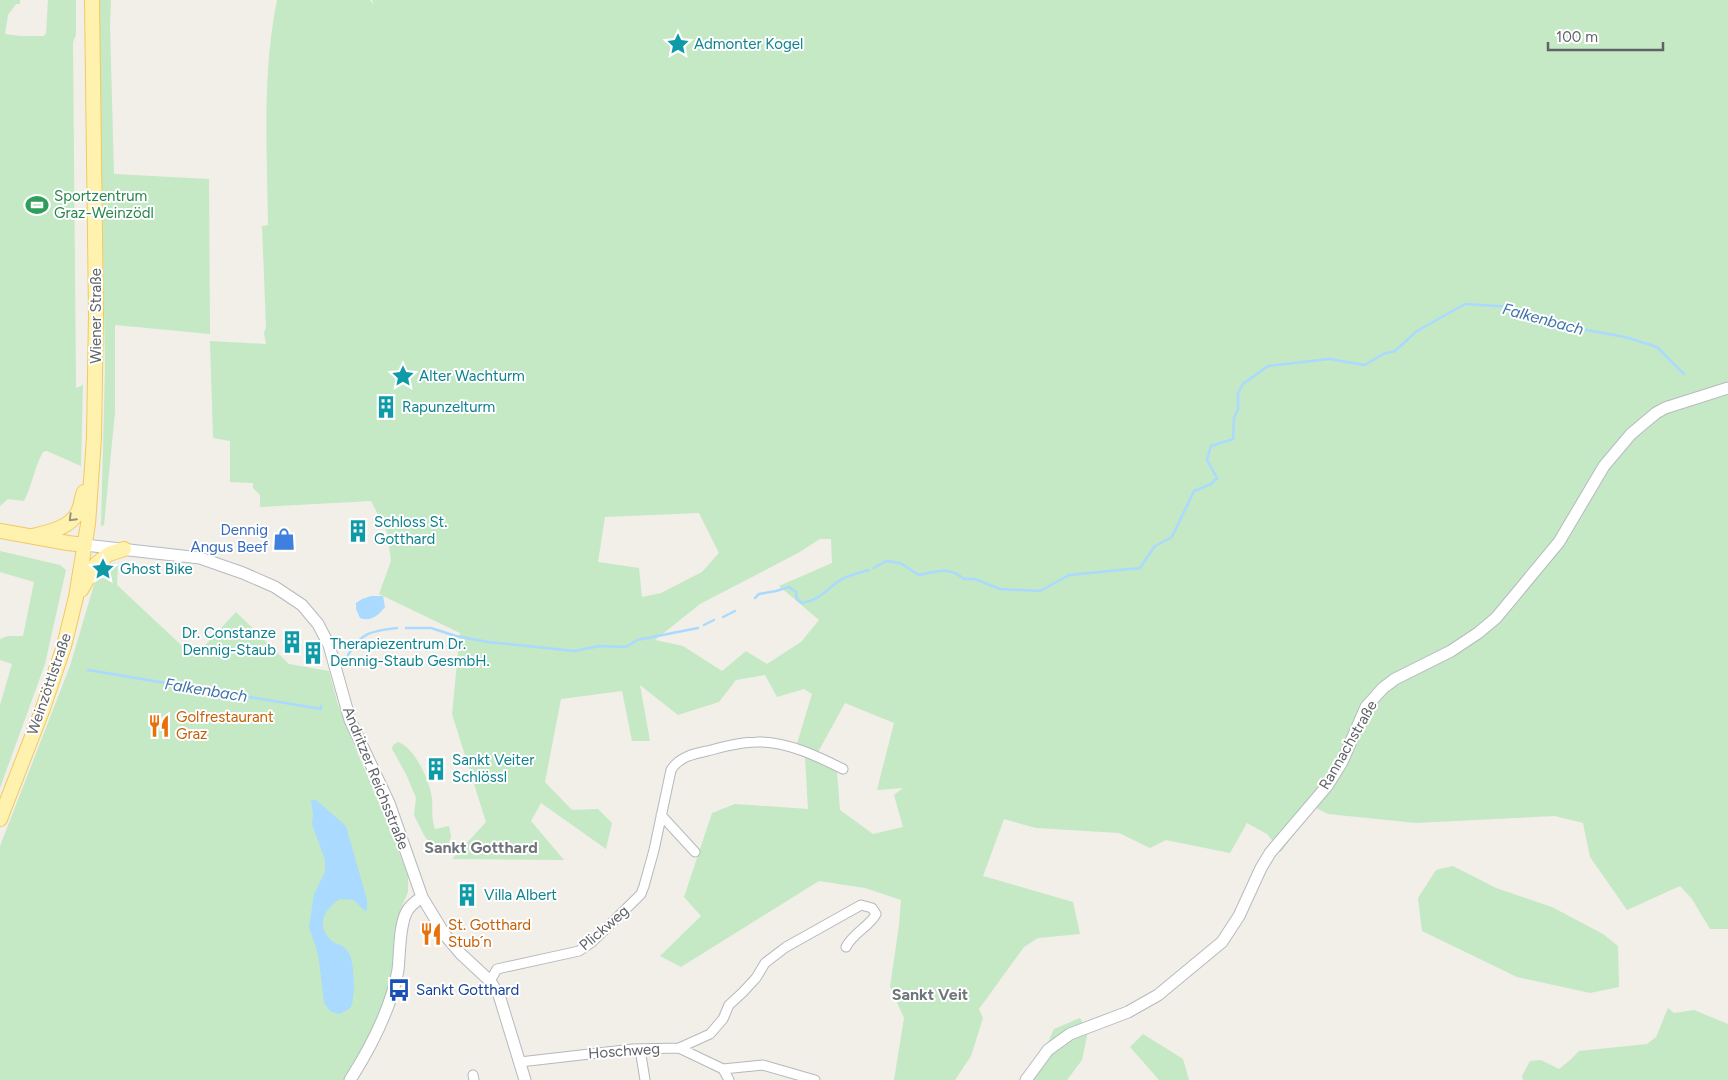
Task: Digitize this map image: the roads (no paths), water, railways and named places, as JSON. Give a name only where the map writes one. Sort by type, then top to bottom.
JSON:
[{"type":"main road","name":"Wiener Straße","points":[[85,545],[94,438],[96,314],[92,0]]},
{"type":"main road","points":[[33,536],[65,525],[74,518],[91,480]]},
{"type":"main road","points":[[0,531],[68,544],[85,545]]},
{"type":"main road","name":"Weinzöttlstraße","points":[[0,819],[42,711],[61,655],[76,597],[85,545]]},
{"type":"main road","points":[[76,597],[96,564],[110,554],[124,549]]},
{"type":"street","name":"Rannachstraße","points":[[1026,1080],[1048,1050],[1070,1034],[1128,1012],[1158,995],[1222,942],[1239,916],[1270,853],[1327,786],[1342,762],[1366,707],[1383,688],[1394,679],[1451,651],[1496,618],[1559,542],[1604,466],[1631,434],[1665,408],[1728,388]]},
{"type":"street","name":"Andritzer Reichsstraße","points":[[85,545],[200,558],[220,564],[275,587],[302,605],[318,624],[329,645],[350,720],[389,803],[422,897],[430,913],[454,946],[490,981],[499,995],[525,1080]]},
{"type":"street","name":"Plickweg","points":[[490,981],[497,969],[579,952],[592,942],[641,894],[651,862],[671,770],[675,763],[695,754],[739,744],[766,742],[819,758],[843,769]]},
{"type":"street","points":[[661,815],[695,852]]},
{"type":"street","points":[[350,1080],[366,1056],[387,1009],[398,972],[405,915],[411,905],[422,897]]},
{"type":"street","points":[[679,1048],[710,1034],[723,1019],[729,1005],[756,978],[765,964],[786,947],[861,905],[872,908],[876,914],[874,919],[856,933],[846,946]]},
{"type":"street","name":"Hoschweg","points":[[520,1062],[640,1049],[679,1048],[723,1069]]},
{"type":"street","points":[[640,1049],[645,1080]]},
{"type":"street","points":[[729,1080],[723,1069],[763,1065],[815,1080]]},
{"type":"water","points":[[371,596],[383,596],[385,607],[374,617],[368,619],[360,618],[356,609],[356,603]]},
{"type":"water","points":[[311,800],[316,800],[346,826],[367,900],[367,910],[365,911],[354,900],[340,899],[330,907],[324,916],[323,927],[326,933],[332,941],[347,951],[353,966],[354,991],[352,1004],[349,1009],[340,1014],[331,1012],[324,1003],[319,960],[309,928],[314,894],[325,872],[325,860],[312,824]]},
{"type":"waterway","name":"Falkenbach","points":[[874,568],[886,561],[900,563],[919,575],[937,571],[948,571],[964,579],[975,579],[1000,589],[1040,591],[1069,575],[1140,568],[1155,546],[1172,537],[1194,491],[1211,484],[1217,478],[1207,460],[1211,446],[1233,439],[1234,418],[1238,409],[1238,393],[1243,384],[1268,366],[1329,359],[1365,365],[1383,354],[1395,351],[1417,331],[1465,304],[1514,307],[1527,315],[1555,319],[1565,326],[1625,337],[1657,347],[1684,374]]},
{"type":"waterway","name":"Falkenbach","points":[[755,598],[759,594],[789,587],[796,592],[797,599],[802,603],[808,602],[817,598],[842,579],[869,570]]},
{"type":"waterway","name":"Falkenbach","points":[[723,617],[735,611]]},
{"type":"waterway","name":"Falkenbach","points":[[704,625],[714,620]]},
{"type":"waterway","name":"Falkenbach","points":[[348,655],[353,647],[368,634],[397,628]]},
{"type":"waterway","name":"Falkenbach","points":[[406,628],[431,628],[456,636],[488,642],[574,651],[600,646],[626,647],[637,640],[698,628]]},
{"type":"waterway","name":"Falkenbach","points":[[88,670],[321,709],[321,706]]},
{"type":"place","name":"Admonter Kogel","points":[[678,44]]},
{"type":"place","name":"Sportzentrum Graz-Weinzödl","points":[[37,205]]},
{"type":"place","name":"Alter Wachturm","points":[[403,376]]},
{"type":"place","name":"Rapunzelturm","points":[[386,407]]},
{"type":"place","name":"Schloss St. Gotthard","points":[[358,531]]},
{"type":"place","name":"Dennig Angus Beef","points":[[284,539]]},
{"type":"place","name":"Ghost Bike","points":[[103,569]]},
{"type":"place","name":"Dr. Constanze Dennig-Staub","points":[[292,642]]},
{"type":"place","name":"Therapiezentrum Dr. Dennig-Staub GesmbH.","points":[[313,653]]},
{"type":"place","name":"Golfrestaurant Graz","points":[[159,726]]},
{"type":"place","name":"Sankt Veiter Schlössl","points":[[436,769]]},
{"type":"place","name":"Villa Albert","points":[[467,895]]},
{"type":"place","name":"St. Gotthard Stub´n","points":[[431,934]]},
{"type":"place","name":"Sankt Gotthard","points":[[399,990]]},
{"type":"district","name":"Sankt Gotthard","points":[[481,847]]},
{"type":"district","name":"Sankt Veit","points":[[930,994]]}]
